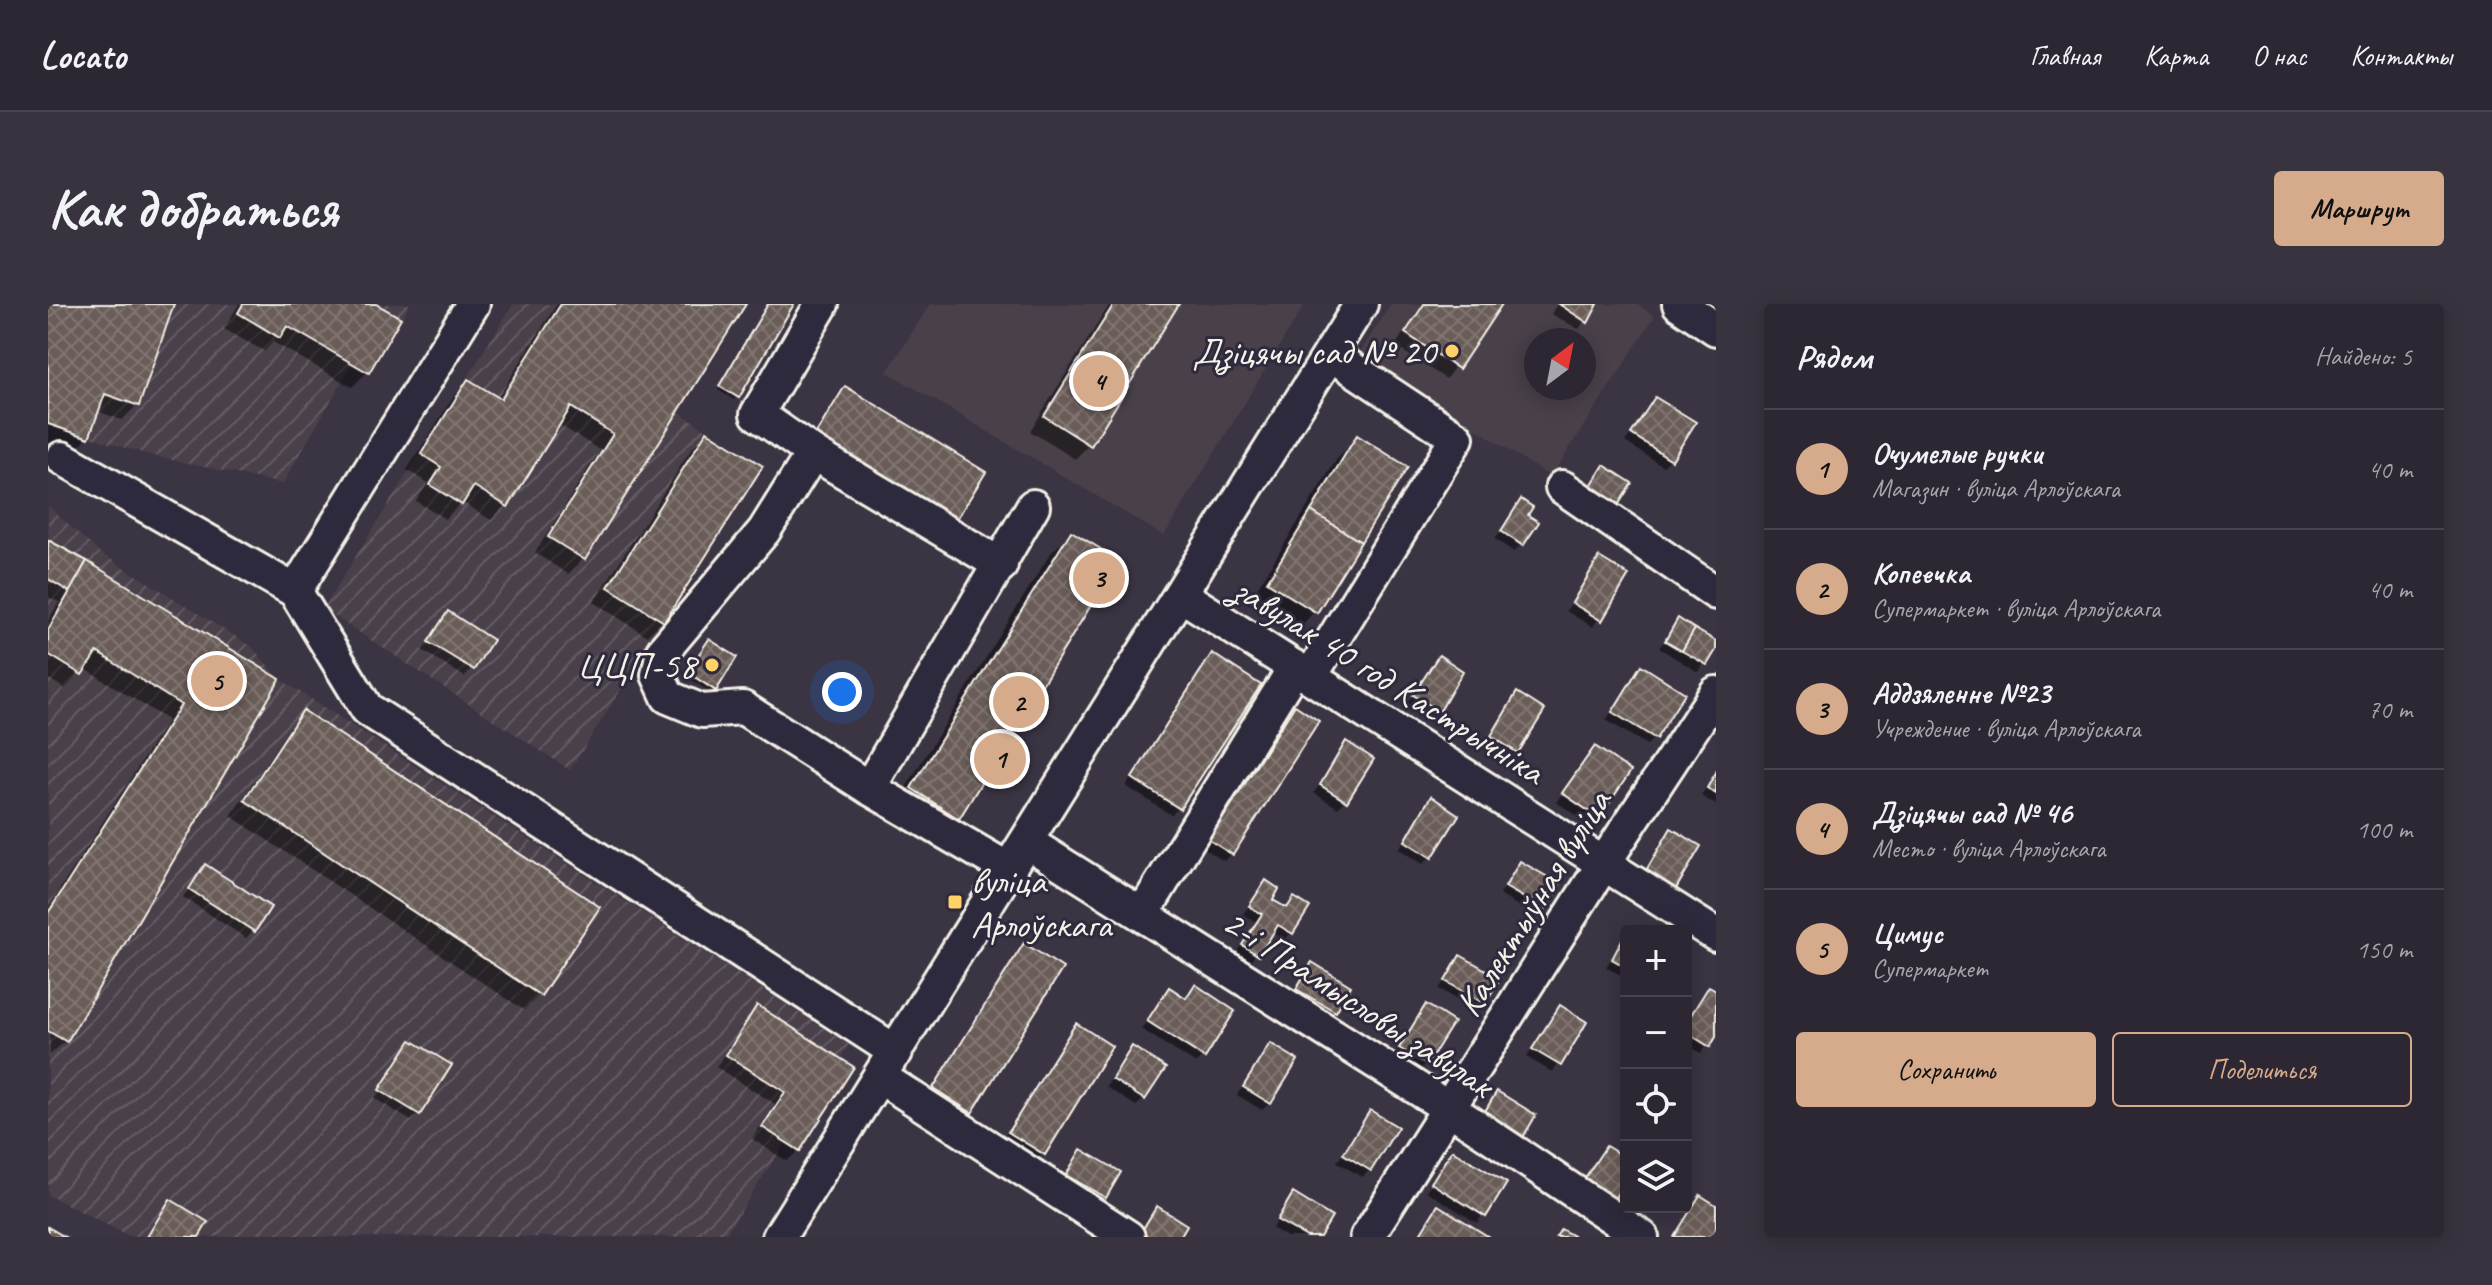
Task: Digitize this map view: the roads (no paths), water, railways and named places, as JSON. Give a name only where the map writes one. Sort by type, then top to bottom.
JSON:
[{"type":"street","points":[[295,591],[473,304]]},
{"type":"street","points":[[822,304],[757,414],[813,453],[1001,565]]},
{"type":"street","points":[[779,1237],[1361,304]]},
{"type":"street","points":[[1679,304],[1716,329]]},
{"type":"street","points":[[1143,913],[1457,438],[1330,354]]},
{"type":"street","points":[[813,453],[764,531],[663,651],[658,675],[668,697],[702,711],[743,708],[869,788],[1010,870]]},
{"type":"street","points":[[62,458],[295,591],[367,709],[888,1065],[1128,1237]]},
{"type":"street","points":[[1562,487],[1716,593]]},
{"type":"street","points":[[869,788],[1033,506]]},
{"type":"street","name":"завулак 40 год Кастрычніка","points":[[1181,595],[1716,935]]},
{"type":"street","name":"Калектыўная вуліца","points":[[1367,1237],[1604,863],[1716,693]]},
{"type":"street","name":"2-і Прамысловы завулак","points":[[1027,842],[1450,1109],[1642,1237]]},
{"type":"place","name":"Дзіцячы сад № 20","points":[[1452,351]]},
{"type":"place","name":"Дзіцячы сад № 46","points":[[1099,381]]},
{"type":"place","name":"Аддзяленне №23","points":[[1099,578]]},
{"type":"place","name":"ЦЦП-58","points":[[712,665]]},
{"type":"place","name":"Цимус","points":[[217,681]]},
{"type":"place","name":"Копеечка","points":[[1019,702]]},
{"type":"place","name":"Очумелые ручки","points":[[1000,759]]},
{"type":"place","name":"вуліца Арлоўскага","points":[[955,902]]}]
